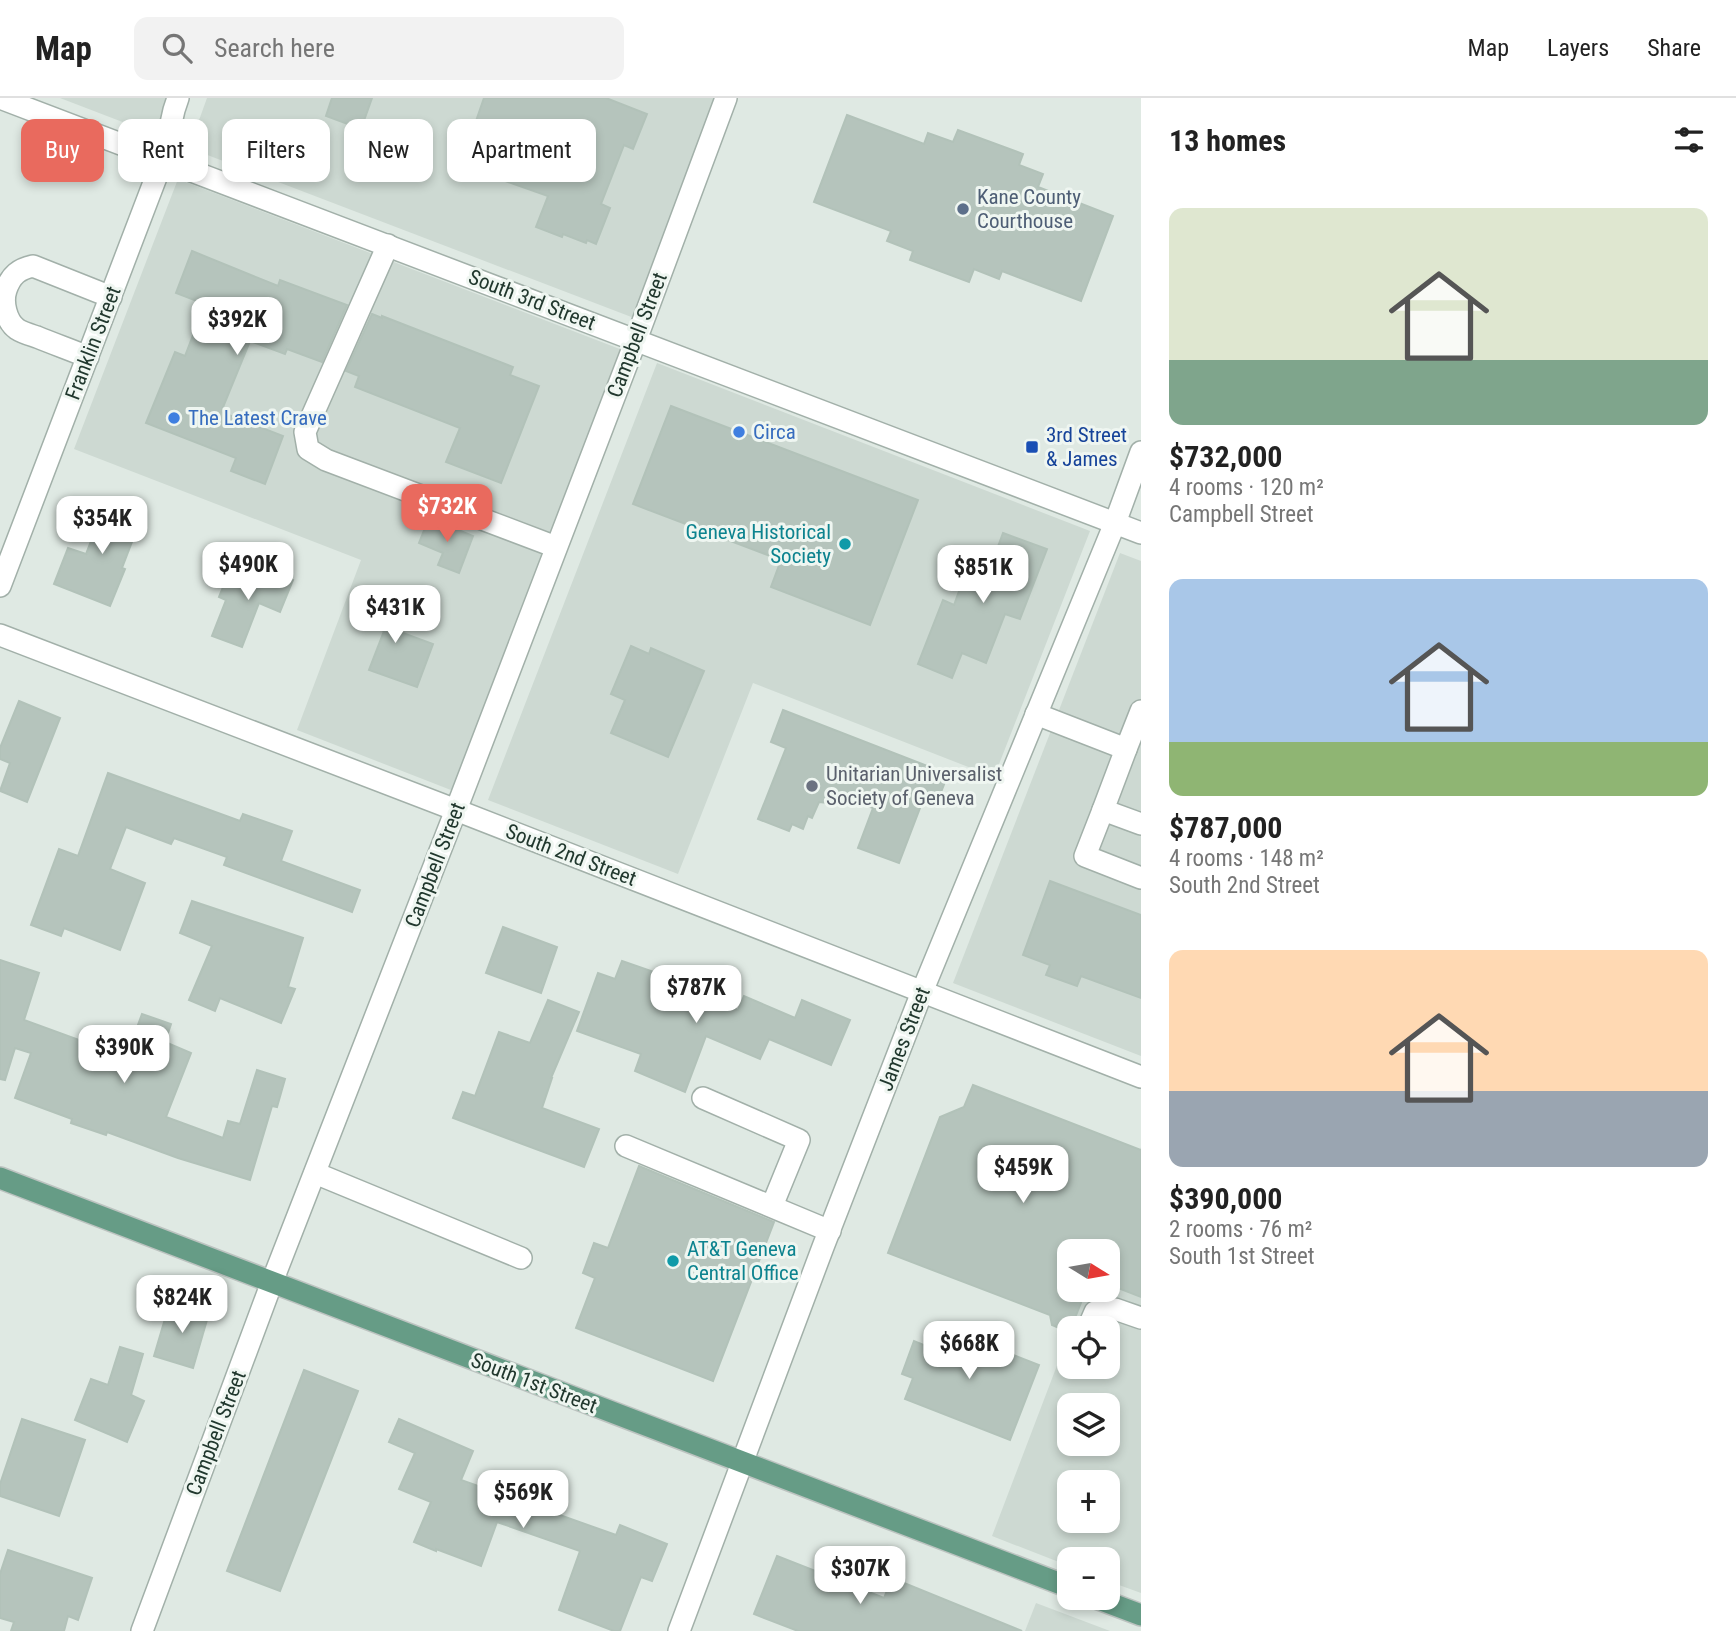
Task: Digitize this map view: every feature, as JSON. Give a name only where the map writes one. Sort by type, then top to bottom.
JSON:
[{"type":"main road","name":"South 1st Street","points":[[0,1178],[1057,1582]]},
{"type":"main road","points":[[1120,1607],[1141,1615]]},
{"type":"street","name":"South 3rd Street","points":[[0,98],[118,142]]},
{"type":"street","name":"Franklin Street","points":[[172,119],[178,98]]},
{"type":"street","name":"Campbell Street","points":[[142,1631],[272,1282],[456,810],[726,98]]},
{"type":"street","name":"South 3rd Street","points":[[208,176],[1141,533]]},
{"type":"street","name":"Franklin Street","points":[[0,586],[154,182]]},
{"type":"street","points":[[388,245],[305,432],[308,449],[326,460],[556,547]]},
{"type":"street","points":[[88,357],[17,329],[4,306],[5,292],[16,272],[33,266],[111,297]]},
{"type":"street","name":"James Street","points":[[680,1631],[922,992],[1115,523],[1141,452]]},
{"type":"street","name":"South 2nd Street","points":[[0,635],[1141,1077]]},
{"type":"street","points":[[1141,711],[1085,856],[1141,878]]},
{"type":"street","points":[[1036,714],[1126,748]]},
{"type":"street","points":[[1103,810],[1141,824]]},
{"type":"street","points":[[703,1098],[799,1140],[772,1206]]},
{"type":"street","points":[[626,1146],[830,1231]]},
{"type":"street","points":[[315,1172],[521,1258]]},
{"type":"street","points":[[1093,1316],[1095,1312],[1115,1308],[1141,1318]]},
{"type":"shaded area","points":[[60,98],[173,98],[165,119],[118,120]]},
{"type":"shaded area","points":[[207,98],[717,98],[634,318],[278,182],[330,182],[330,119],[222,119],[222,161],[208,155],[208,119],[199,119]]},
{"type":"shaded area","points":[[177,182],[186,182],[625,351],[456,792],[297,730],[361,560],[74,449]]},
{"type":"shaded area","points":[[657,363],[1090,531],[994,777],[753,683],[678,874],[488,800]]},
{"type":"shaded area","points":[[1120,553],[1141,561],[1141,1056],[953,983]]},
{"type":"shaded area","points":[[1141,1147],[1141,1593],[1120,1585],[1120,1547],[1057,1547],[1057,1561],[992,1536],[1057,1365],[1057,1379],[1120,1379],[1120,1316],[1076,1316],[1081,1302],[1120,1302],[1120,1239],[1106,1239]]},
{"type":"shaded area","points":[[1036,1603],[1110,1631],[1025,1631]]},
{"type":"building","points":[[332,98],[372,98],[365,119],[344,119],[344,123],[326,116]]},
{"type":"building","points":[[484,98],[606,98],[647,114],[633,149],[624,145],[601,204],[610,208],[596,244],[563,234],[562,237],[536,227],[548,196],[508,182],[596,182],[596,119],[477,119]]},
{"type":"building","name":"Kane County Courthouse","points":[[847,115],[924,144],[928,133],[953,142],[958,130],[1023,154],[1019,165],[1043,174],[1038,187],[1113,216],[1081,301],[1002,271],[999,279],[974,269],[969,282],[910,260],[913,251],[887,241],[891,231],[814,202]]},
{"type":"building","points":[[192,251],[278,286],[280,280],[347,305],[322,362],[287,349],[285,354],[250,341],[221,412],[283,436],[265,484],[231,471],[236,458],[146,423],[175,352],[185,356],[205,304],[176,293]]},
{"type":"building","points":[[372,314],[513,367],[510,375],[539,386],[501,483],[446,462],[460,428],[355,387],[359,376],[346,371]]},
{"type":"building","points":[[671,406],[918,500],[870,625],[771,587],[781,560],[633,504]]},
{"type":"building","points":[[107,500],[143,513],[110,606],[54,584],[68,548],[86,554]]},
{"type":"building","points":[[429,518],[473,536],[459,573],[438,565],[443,553],[419,543]]},
{"type":"building","points":[[1003,533],[1047,549],[1020,619],[1005,614],[986,663],[962,653],[952,678],[918,664],[943,600],[954,605],[973,553],[993,560]]},
{"type":"building","points":[[232,565],[267,578],[270,570],[293,580],[280,612],[259,603],[242,647],[212,636],[226,600],[219,597]]},
{"type":"building","points":[[371,594],[400,605],[392,629],[433,644],[417,687],[369,670],[384,631],[361,622]]},
{"type":"building","points":[[631,646],[649,654],[651,648],[704,671],[668,757],[611,733],[625,700],[611,694]]},
{"type":"building","points":[[19,701],[60,718],[27,802],[0,791],[10,763],[0,759],[0,748]]},
{"type":"building","name":"Unitarian Universalist Society of Geneva","points":[[783,710],[948,774],[938,800],[925,795],[899,863],[858,848],[873,808],[831,792],[827,803],[819,802],[812,818],[808,816],[803,829],[792,824],[789,831],[758,819],[786,748],[771,742]]},
{"type":"building","points":[[108,773],[240,821],[243,814],[292,831],[281,861],[360,890],[352,912],[224,865],[227,857],[174,838],[171,844],[126,827],[110,869],[145,883],[120,950],[64,928],[61,936],[31,925],[59,849],[78,856]]},
{"type":"building","points":[[1050,881],[1141,915],[1141,998],[1081,976],[1077,986],[1046,975],[1050,965],[1023,955]]},
{"type":"building","points":[[192,901],[303,938],[288,987],[295,989],[281,1023],[220,998],[215,1011],[189,1000],[212,946],[180,933]]},
{"type":"building","points":[[503,927],[557,947],[541,993],[486,973]]},
{"type":"building","points":[[0,960],[39,973],[24,1020],[98,1047],[100,1041],[128,1052],[142,1014],[171,1024],[165,1042],[191,1053],[166,1117],[223,1138],[228,1121],[240,1124],[257,1070],[285,1079],[277,1107],[272,1106],[250,1180],[107,1132],[106,1135],[71,1123],[72,1119],[15,1098],[31,1053],[15,1048],[5,1080],[0,1079]]},
{"type":"building","points":[[622,961],[654,972],[652,976],[738,1010],[744,996],[795,1018],[802,1000],[850,1020],[831,1065],[769,1039],[760,1059],[706,1036],[685,1092],[635,1071],[641,1054],[577,1031],[598,973],[615,979]]},
{"type":"building","points":[[548,1000],[579,1012],[551,1078],[542,1108],[599,1129],[584,1167],[453,1118],[463,1092],[475,1096],[499,1032],[530,1043]]},
{"type":"building","points":[[973,1085],[1141,1150],[1141,1297],[1120,1289],[1120,1239],[1057,1239],[1057,1302],[1081,1302],[1076,1316],[1057,1316],[1057,1327],[1052,1325],[1050,1315],[888,1253],[940,1117],[964,1107]]},
{"type":"building","name":"AT&T Geneva Central Office","points":[[639,1166],[774,1222],[713,1381],[576,1328],[595,1278],[583,1273],[594,1243],[608,1248]]},
{"type":"building","points":[[170,1302],[209,1313],[193,1368],[154,1356]]},
{"type":"building","points":[[934,1324],[1039,1365],[1010,1440],[905,1399],[913,1378],[902,1374],[914,1341],[926,1346]]},
{"type":"building","points":[[120,1347],[143,1354],[131,1395],[144,1401],[127,1442],[75,1420],[91,1379],[108,1385]]},
{"type":"building","points":[[304,1370],[358,1391],[280,1591],[227,1571]]},
{"type":"building","points":[[22,1419],[85,1440],[59,1516],[0,1496],[0,1484]]},
{"type":"building","points":[[399,1419],[473,1451],[461,1480],[616,1535],[620,1525],[667,1544],[652,1581],[641,1577],[620,1631],[559,1610],[580,1551],[497,1522],[481,1566],[414,1542],[431,1502],[399,1489],[415,1453],[389,1442]]},
{"type":"building","points":[[8,1550],[92,1578],[78,1620],[68,1616],[64,1631],[11,1631],[14,1622],[0,1618],[0,1574]]},
{"type":"building","points":[[777,1556],[884,1598],[892,1578],[1022,1631],[798,1631],[754,1614]]},
{"type":"place","name":"Kane County Courthouse","points":[[963,209]]},
{"type":"place","name":"The Latest Crave","points":[[174,418]]},
{"type":"place","name":"Circa","points":[[739,432]]},
{"type":"place","name":"3rd Street & James","points":[[1032,447]]},
{"type":"place","name":"Geneva Historical Society","points":[[845,544]]},
{"type":"place","name":"Unitarian Universalist Society of Geneva","points":[[812,786]]},
{"type":"place","name":"AT&T Geneva Central Office","points":[[673,1261]]}]
